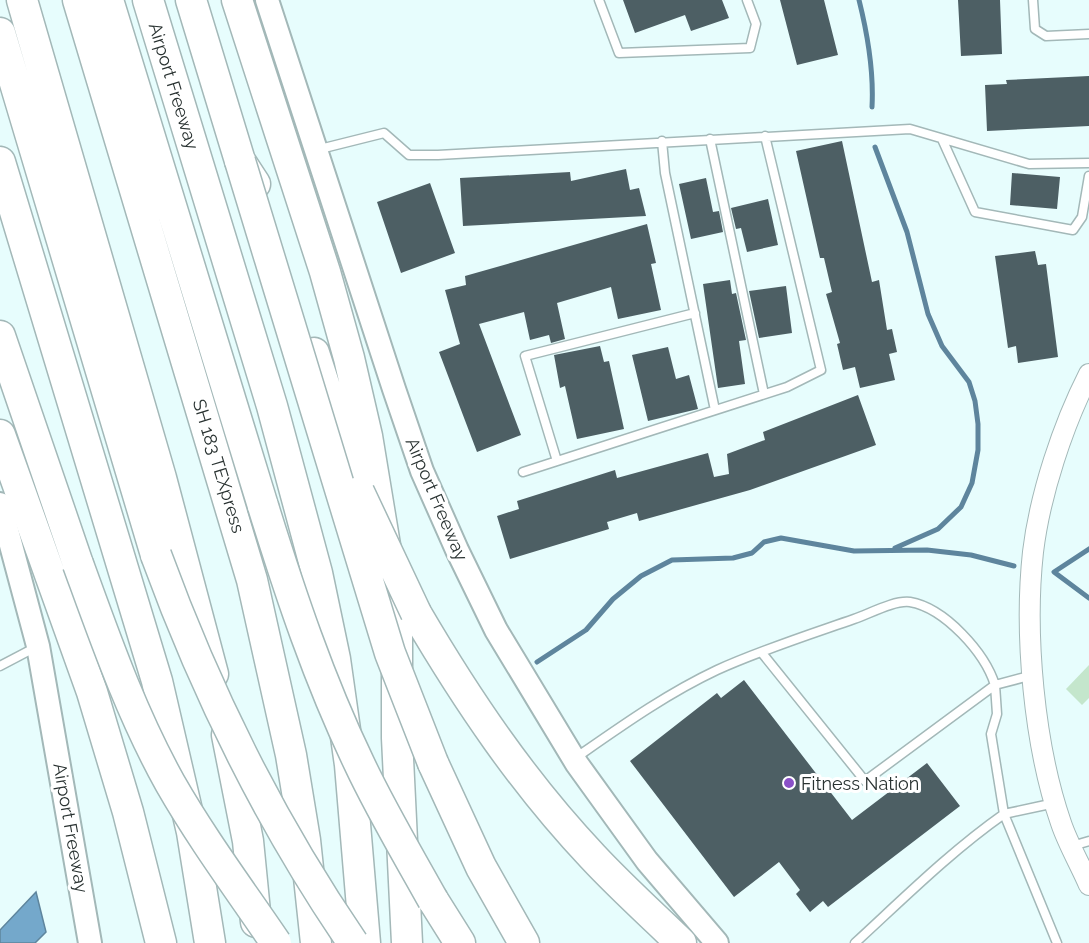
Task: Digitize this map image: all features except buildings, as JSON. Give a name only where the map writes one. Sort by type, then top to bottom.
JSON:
[{"type":"highway","points":[[22,0],[161,478],[202,628],[234,763],[248,841],[258,943]]},
{"type":"highway","name":"SH 183 TEXpress","points":[[78,0],[255,591],[291,755],[305,840],[316,943]]},
{"type":"highway","points":[[108,0],[294,604],[328,694],[359,764],[433,900],[460,943]]},
{"type":"highway","name":"Airport Freeway","points":[[148,0],[272,406],[317,573],[335,659],[350,765],[365,943]]},
{"type":"highway","points":[[191,0],[390,653],[433,763],[481,867],[524,943]]},
{"type":"highway","points":[[237,0],[325,272],[349,358],[367,436],[397,618],[397,738],[407,943]]},
{"type":"highway","points":[[0,33],[156,555],[206,684],[271,811],[353,943]]},
{"type":"highway","points":[[240,161],[262,196],[358,492],[417,613],[455,680],[538,794],[593,857],[681,943]]},
{"type":"highway","points":[[0,162],[157,681],[192,832],[210,943]]},
{"type":"highway","points":[[0,336],[112,659],[142,729],[165,774],[199,831],[276,943]]},
{"type":"highway","points":[[0,435],[93,692],[128,812],[161,943]]},
{"type":"main road","name":"Airport Freeway","points":[[267,0],[422,471],[457,550],[496,630],[573,759],[647,861],[717,943]]},
{"type":"main road","name":"Airport Freeway","points":[[0,504],[3,526],[38,646],[90,943]]},
{"type":"street","points":[[1089,374],[1068,416],[1041,513],[1033,552],[1031,630],[1043,749],[1056,802],[1080,843],[1089,885]]},
{"type":"lane","points":[[599,0],[619,53],[750,48],[756,24],[747,0]]},
{"type":"lane","points":[[1033,0],[1035,29],[1046,36],[1089,33]]},
{"type":"lane","points":[[315,150],[384,133],[409,155],[910,129],[1029,164],[1089,163]]},
{"type":"lane","points":[[523,472],[787,387],[821,370],[765,136]]},
{"type":"lane","points":[[710,138],[764,394]]},
{"type":"lane","points":[[942,139],[975,212],[1073,230],[1082,217],[1089,176]]},
{"type":"lane","points":[[662,141],[665,173],[715,410]]},
{"type":"lane","points":[[557,461],[525,356],[695,313]]},
{"type":"lane","points":[[573,759],[677,691],[718,669],[909,602],[940,615],[967,640],[989,667],[995,685],[998,714],[991,734],[1004,814],[1057,943]]},
{"type":"lane","points":[[0,666],[38,646]]},
{"type":"lane","points":[[762,653],[865,782],[995,685],[1034,675]]},
{"type":"lane","points":[[855,943],[893,904],[978,832],[1004,814],[1056,802]]},
{"type":"green space","points":[[1089,665],[1089,698],[1082,705],[1066,689]]},
{"type":"water","points":[[36,892],[46,932],[35,943],[0,943],[0,930]]},
{"type":"waterway","points":[[859,0],[870,53],[872,107]]},
{"type":"waterway","points":[[875,147],[907,232],[928,314],[942,346],[969,382],[975,401],[978,424],[978,450],[972,483],[961,507],[938,529],[895,548]]},
{"type":"waterway","points":[[537,662],[586,630],[613,599],[641,576],[672,560],[733,558],[752,553],[764,542],[781,538],[854,551],[927,550],[971,555],[1014,566]]},
{"type":"waterway","points":[[1089,549],[1054,572],[1089,598]]},
{"type":"place","name":"Fitness Nation","points":[[789,783]]}]
